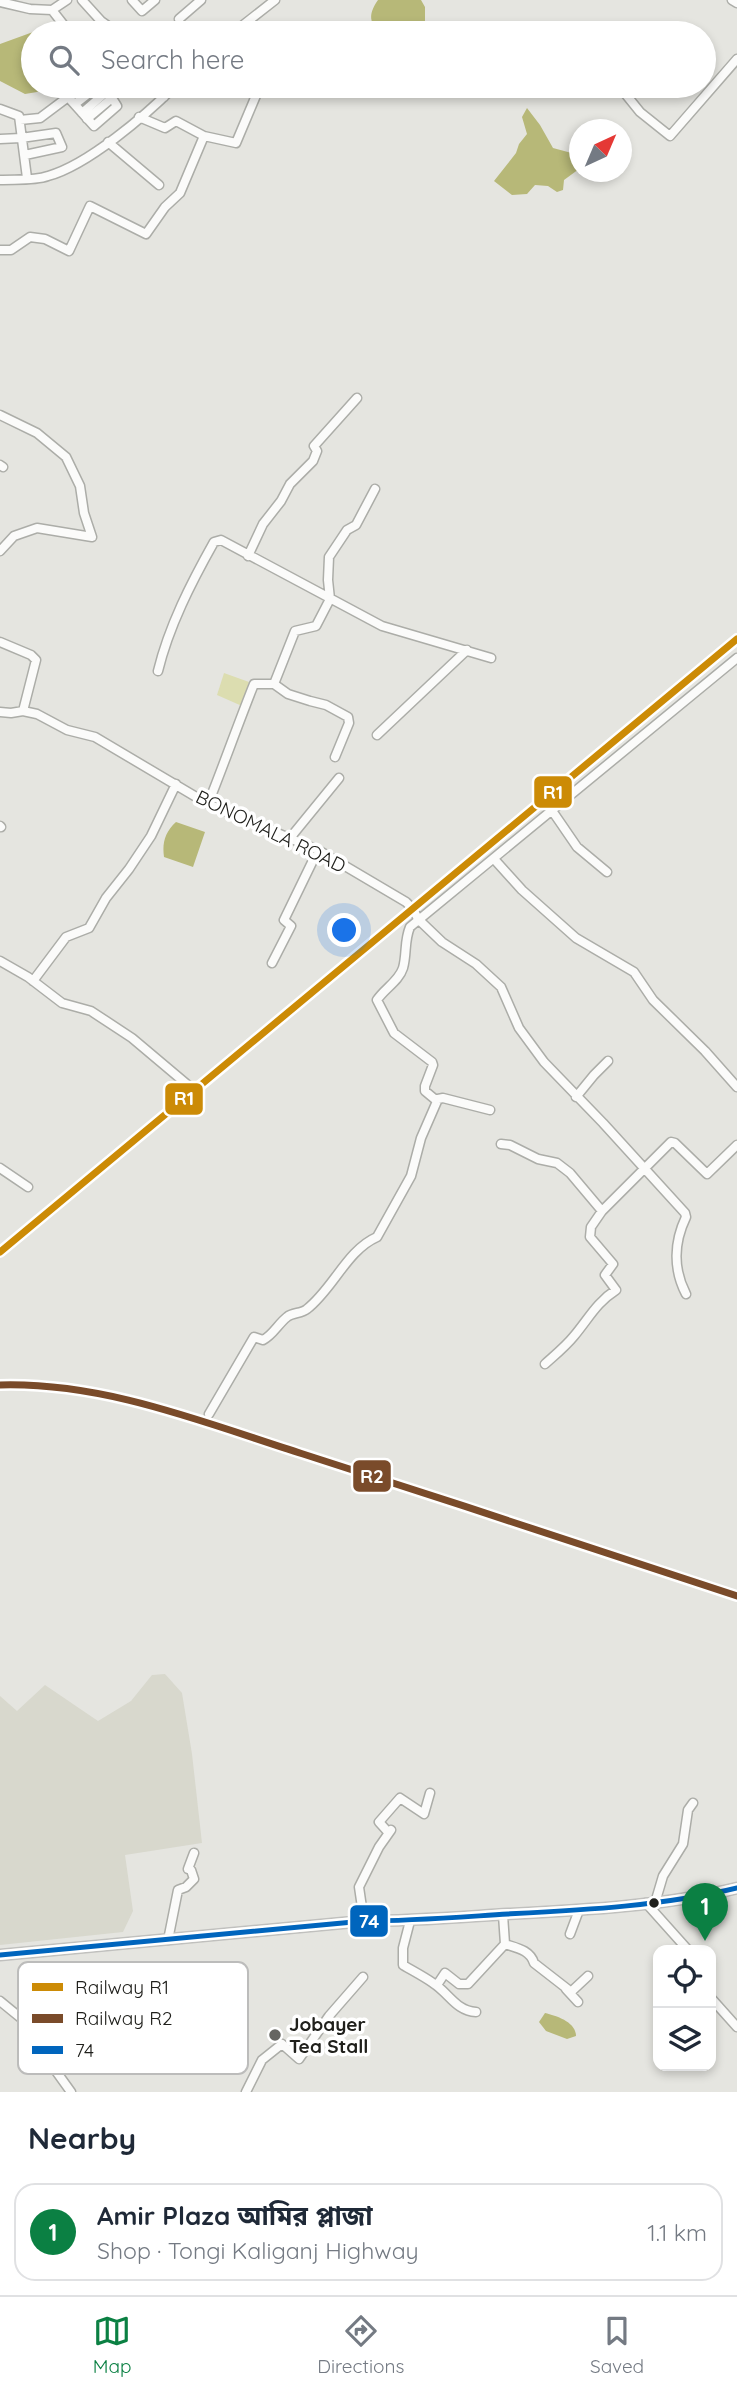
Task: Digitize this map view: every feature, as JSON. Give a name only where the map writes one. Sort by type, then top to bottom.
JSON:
[{"type":"main road","points":[[0,1955],[364,1921],[411,1921],[579,1910],[651,1903],[737,1888]]},
{"type":"street","points":[[0,2],[30,9],[52,10],[67,0]]},
{"type":"street","points":[[82,0],[100,21]]},
{"type":"street","points":[[132,0],[142,11],[155,0]]},
{"type":"street","points":[[179,19],[201,0]]},
{"type":"street","points":[[732,0],[737,3]]},
{"type":"street","points":[[247,21],[269,2]]},
{"type":"street","points":[[52,10],[61,21]]},
{"type":"street","points":[[716,83],[737,59]]},
{"type":"street","points":[[20,120],[40,118],[81,98]]},
{"type":"street","points":[[85,116],[101,98]]},
{"type":"street","points":[[71,101],[94,126],[116,108],[112,98]]},
{"type":"street","points":[[0,180],[44,178],[62,172],[108,142],[163,98]]},
{"type":"street","points":[[139,117],[165,128],[176,121],[204,136],[236,143],[255,98]]},
{"type":"street","points":[[629,98],[640,112],[670,136],[703,98]]},
{"type":"street","points":[[0,109],[18,115],[20,120],[27,178]]},
{"type":"street","points":[[0,139],[56,132],[66,146],[25,155]]},
{"type":"street","points":[[0,250],[11,250],[30,237],[45,239],[69,251],[90,206],[146,234],[165,207],[180,193],[204,136]]},
{"type":"street","points":[[108,142],[159,185]]},
{"type":"street","points":[[248,556],[262,524],[281,501],[290,484],[313,461],[317,451],[314,446],[357,398]]},
{"type":"street","points":[[0,415],[37,433],[66,457],[80,486],[84,513],[92,537],[37,528],[14,536],[0,551]]},
{"type":"street","points":[[274,684],[295,631],[316,626],[330,599],[329,557],[347,530],[356,525],[375,489]]},
{"type":"street","points":[[158,671],[178,612],[214,542],[221,540],[382,626],[491,658]]},
{"type":"street","points":[[0,642],[31,655],[36,660],[23,711]]},
{"type":"street","points":[[377,735],[467,650]]},
{"type":"street","points":[[437,1101],[425,1091],[432,1062],[394,1033],[377,1000],[401,973],[410,927],[737,658]]},
{"type":"street","points":[[208,804],[254,684],[274,684],[288,694],[326,705],[348,717],[349,723],[335,757]]},
{"type":"street","name":"BONOMALA ROAD","points":[[0,712],[23,711],[37,714],[68,730],[94,737],[208,804],[318,850],[406,902],[418,919],[442,942],[475,964],[501,987],[519,1028],[544,1062],[686,1217],[676,1248],[677,1272],[686,1294]]},
{"type":"street","points":[[290,838],[339,778]]},
{"type":"street","points":[[33,981],[66,937],[89,928],[106,898],[130,869],[151,836],[176,784]]},
{"type":"street","points":[[552,812],[578,847],[607,872]]},
{"type":"street","points":[[272,963],[291,926],[284,920],[318,850]]},
{"type":"street","points":[[494,859],[522,890],[576,938],[634,972],[653,1000],[737,1087]]},
{"type":"street","points":[[0,961],[62,1003],[91,1011],[132,1038],[189,1086]]},
{"type":"street","points":[[576,1097],[608,1061]]},
{"type":"street","points":[[209,1414],[254,1337],[263,1340],[268,1338],[286,1318],[308,1309],[356,1253],[377,1237],[411,1176],[418,1145],[437,1101],[443,1098],[490,1110]]},
{"type":"street","points":[[545,1364],[575,1335],[604,1297],[616,1290],[606,1275],[613,1264],[590,1237],[591,1227],[602,1211],[643,1168],[674,1142],[707,1174],[737,1144]]},
{"type":"street","points":[[501,1144],[556,1163],[570,1173],[602,1211]]},
{"type":"street","points":[[0,1168],[28,1187]]},
{"type":"street","points":[[364,1921],[359,1886],[390,1831],[379,1822],[400,1798],[424,1814],[430,1793]]},
{"type":"street","points":[[684,1945],[651,1903],[663,1876],[683,1844],[688,1810],[694,1803]]},
{"type":"street","points":[[168,1940],[177,1890],[186,1887],[194,1879],[188,1868],[194,1853]]},
{"type":"street","points":[[570,1934],[579,1910]]},
{"type":"street","points":[[436,1985],[445,1973],[459,1984],[468,1984],[505,1944],[503,1915]]},
{"type":"street","points":[[411,1921],[403,1948],[402,1965],[436,1985],[466,2011],[476,2012]]},
{"type":"street","points":[[505,1944],[526,1951],[534,1963],[579,2002]]},
{"type":"street","points":[[566,1989],[573,1990],[589,1976]]},
{"type":"street","points":[[246,2092],[262,2060],[282,2045],[299,2059],[329,2016],[363,1977]]},
{"type":"street","points":[[0,2001],[18,2016]]},
{"type":"street","points":[[716,2003],[737,2026]]},
{"type":"street","points":[[58,2074],[71,2092]]},
{"type":"shaded area","points":[[378,0],[421,0],[425,7],[425,21],[372,21],[373,9]]},
{"type":"shaded area","points":[[21,36],[21,92],[0,81],[0,44]]},
{"type":"shaded area","points":[[527,108],[553,148],[569,152],[569,176],[564,180],[563,190],[557,192],[548,186],[535,185],[527,194],[512,195],[494,181],[527,134],[522,117]]},
{"type":"shaded area","points":[[224,673],[249,682],[242,706],[217,695]]},
{"type":"shaded area","points":[[176,822],[205,832],[193,867],[164,857],[165,838]]},
{"type":"shaded area","points":[[165,1674],[182,1693],[202,1843],[125,1855],[133,1911],[123,1932],[0,1945],[0,1696],[17,1711],[45,1685],[98,1721],[131,1701],[152,1675]]},
{"type":"shaded area","points":[[545,2013],[569,2023],[576,2036],[567,2039],[546,2031],[539,2022]]},
{"type":"rail line","name":"R1","points":[[0,1252],[737,639]]},
{"type":"rail line","name":"R2","points":[[0,1385],[78,1390],[154,1407],[737,1596]]},
{"type":"transit line","name":"74","points":[[0,1955],[364,1921],[436,1919],[623,1906],[681,1899],[737,1888]]},
{"type":"place","name":"Amir Plaza আমির প্লাজা","points":[[705,1941]]},
{"type":"place","name":"Jobayer Tea Stall","points":[[275,2035]]}]
